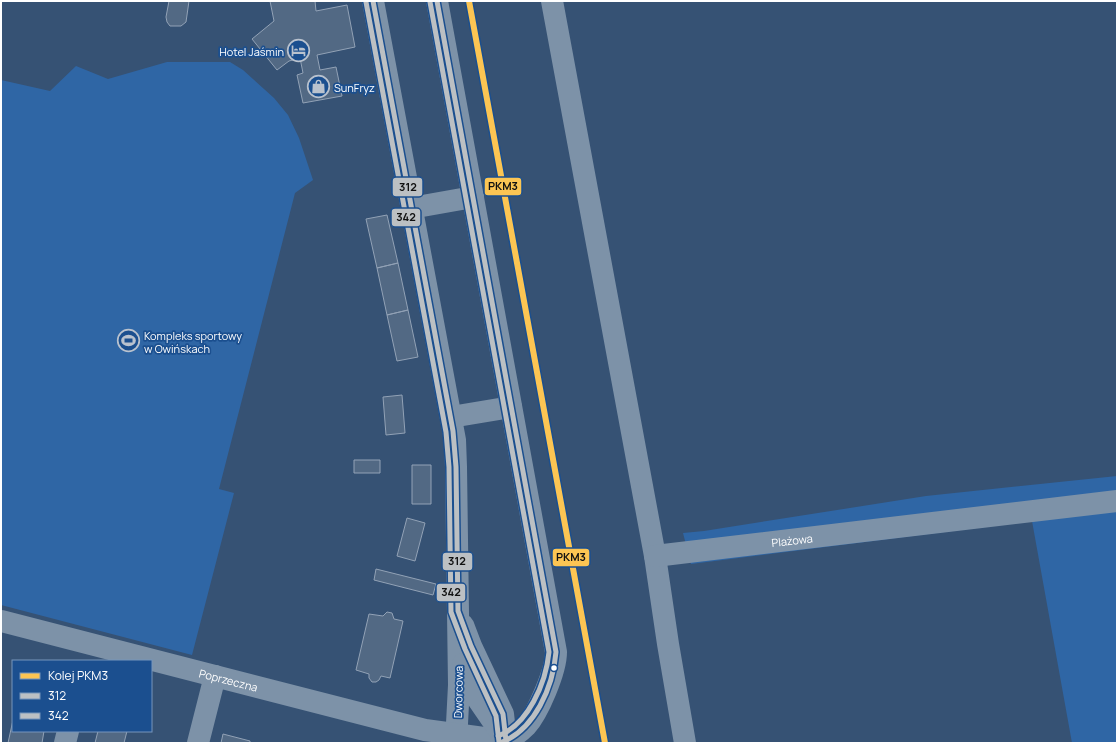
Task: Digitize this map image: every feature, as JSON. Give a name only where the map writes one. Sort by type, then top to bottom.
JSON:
[{"type":"street","name":"Dworcowa","points":[[373,1],[455,440],[459,685],[456,739],[505,742]]},
{"type":"street","points":[[437,1],[555,645],[556,659],[554,668],[534,714],[526,726],[505,742]]},
{"type":"street","points":[[552,1],[655,556],[685,743]]},
{"type":"street","points":[[411,208],[473,198]]},
{"type":"street","points":[[451,417],[511,407]]},
{"type":"street","name":"Plażowa","points":[[655,556],[1117,501]]},
{"type":"street","points":[[458,611],[471,646],[503,714],[505,742]]},
{"type":"street","name":"Poprzeczna","points":[[1,622],[86,653],[125,660]]},
{"type":"street","name":"Dworcowa","points":[[458,649],[467,676],[477,698],[505,742]]},
{"type":"street","name":"Poprzeczna","points":[[152,665],[215,676],[456,739]]},
{"type":"street","points":[[198,743],[215,676]]},
{"type":"street","points":[[65,743],[68,732]]},
{"type":"shaded area","name":"Kompleks sportowy w Owińskach","points":[[167,62],[230,62],[243,70],[274,98],[288,115],[299,138],[313,180],[295,193],[219,489],[234,493],[192,655],[1,605],[1,80],[50,91],[76,66],[108,79]]},
{"type":"shaded area","points":[[1117,476],[1117,743],[1072,743],[1032,521],[691,564],[683,533],[926,496]]},
{"type":"building","points":[[169,1],[189,1],[186,22],[181,26],[170,26],[167,22],[166,17]]},
{"type":"building","name":"Hotel Jaśmin","points":[[270,1],[315,1],[316,11],[347,5],[355,47],[317,55],[320,70],[336,67],[342,96],[303,103],[297,75],[303,73],[300,58],[289,61],[277,70],[252,39],[274,21]]},
{"type":"building","points":[[387,215],[398,263],[377,268],[366,219]]},
{"type":"building","points":[[398,263],[408,310],[387,315],[377,268]]},
{"type":"building","points":[[408,310],[418,357],[397,361],[387,315]]},
{"type":"building","points":[[402,395],[405,433],[386,435],[383,397]]},
{"type":"building","points":[[354,460],[380,460],[380,473],[354,473]]},
{"type":"building","points":[[412,465],[431,465],[431,504],[412,504]]},
{"type":"building","points":[[407,518],[425,523],[415,561],[397,556]]},
{"type":"building","points":[[376,569],[436,584],[433,595],[374,580]]},
{"type":"building","points":[[387,612],[392,613],[394,619],[403,621],[390,678],[381,676],[376,682],[372,682],[369,678],[369,674],[356,670],[369,614],[383,616]]},
{"type":"building","points":[[12,725],[12,732],[44,732],[42,743],[8,743]]},
{"type":"building","points":[[98,732],[127,732],[124,743],[95,743]]},
{"type":"building","points":[[223,734],[250,741],[250,743],[221,743]]},
{"type":"rail line","name":"PKM3","points":[[469,1],[605,743]]},
{"type":"transit line","name":"312","points":[[373,1],[453,431],[456,467],[458,611],[471,646],[503,714],[506,741]]},
{"type":"transit line","name":"312","points":[[437,1],[556,652],[551,679],[540,706],[523,728],[512,737],[500,743]]},
{"type":"transit line","name":"342","points":[[366,2],[446,432],[449,467],[451,612],[465,649],[496,716],[499,742]]},
{"type":"transit line","name":"342","points":[[430,2],[549,652],[544,677],[534,702],[518,723],[509,731],[498,736]]},
{"type":"place","name":"Hotel Jaśmin","points":[[299,51]]},
{"type":"place","name":"SunFryz","points":[[319,87]]},
{"type":"place","name":"Kompleks sportowy w Owińskach","points":[[129,341]]}]
